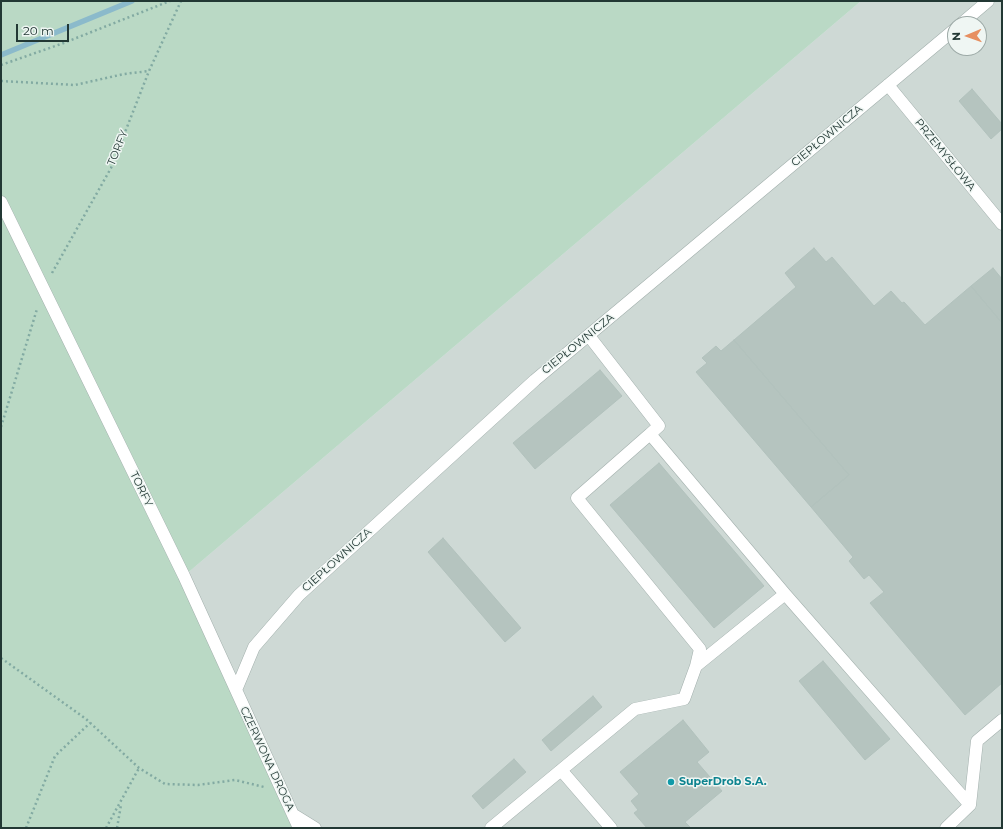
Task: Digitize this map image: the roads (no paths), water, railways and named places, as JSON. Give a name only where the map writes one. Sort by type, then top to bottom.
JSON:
[{"type":"street","points":[[970,16],[988,1]]},
{"type":"street","name":"CIEPŁOWNICZA","points":[[236,690],[254,647],[299,595],[535,380],[947,36]]},
{"type":"street","name":"PRZEMYSŁOWA","points":[[888,85],[1002,224]]},
{"type":"street","name":"TORFY","points":[[1,202],[184,576],[236,690]]},
{"type":"street","points":[[491,828],[635,709],[684,698],[696,666],[700,649],[577,498],[659,426],[589,336]]},
{"type":"street","points":[[650,434],[785,594],[970,805]]},
{"type":"street","points":[[696,666],[785,594]]},
{"type":"street","name":"CZERWONA DROGA","points":[[236,690],[300,828]]},
{"type":"street","points":[[946,828],[970,805],[977,741],[1002,720]]},
{"type":"street","points":[[561,770],[610,828]]},
{"type":"street","points":[[293,815],[315,828]]},
{"type":"waterway","points":[[1,55],[132,1]]},
{"type":"place","name":"SuperDrob S.A.","points":[[671,782]]}]
